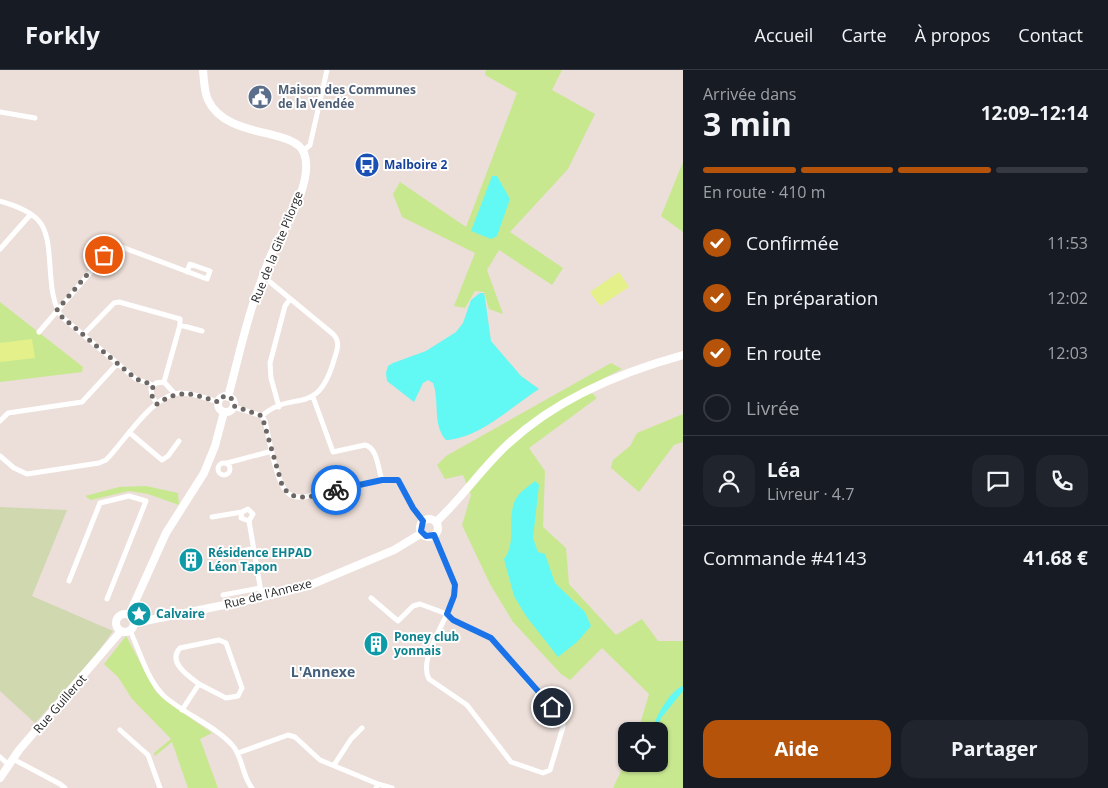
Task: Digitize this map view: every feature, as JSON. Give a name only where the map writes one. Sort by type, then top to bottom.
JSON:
[{"type":"street","points":[[203,70],[208,100],[224,118],[238,127],[292,141],[303,152]]},
{"type":"street","name":"Rue de la Gite Pilorge","points":[[228,396],[255,297],[298,200],[306,165],[303,152],[310,145],[327,70]]},
{"type":"street","points":[[0,112],[35,118]]},
{"type":"street","points":[[0,201],[31,214],[41,223],[44,231],[57,310],[136,379],[153,385],[164,382]]},
{"type":"street","points":[[0,249],[31,214]]},
{"type":"street","points":[[104,255],[94,251],[97,240],[110,243],[187,272]]},
{"type":"street","points":[[38,332],[104,255],[110,243]]},
{"type":"street","points":[[262,416],[270,409],[313,397],[329,377],[338,345],[337,338],[270,282]]},
{"type":"street","points":[[279,407],[271,378],[270,363],[285,306],[290,299]]},
{"type":"street","points":[[84,334],[109,306],[119,302],[178,318],[180,325],[164,382]]},
{"type":"street","points":[[180,325],[202,331]]},
{"type":"street","points":[[436,522],[454,506],[489,464],[525,429],[580,396],[626,374],[683,355]]},
{"type":"street","points":[[0,421],[8,413],[82,402],[117,364]]},
{"type":"street","points":[[164,382],[175,394]]},
{"type":"street","points":[[153,385],[152,396],[157,404]]},
{"type":"street","points":[[0,456],[14,468],[27,474],[99,464],[106,460],[157,404],[175,394],[188,394],[218,402]]},
{"type":"street","points":[[228,396],[233,400],[234,406],[230,411],[224,412],[219,408],[218,402],[222,397],[228,396]]},
{"type":"street","points":[[313,397],[333,452],[365,445],[370,446],[382,480]]},
{"type":"street","points":[[234,406],[262,416]]},
{"type":"street","points":[[129,615],[166,533],[204,473],[215,446],[224,412]]},
{"type":"street","points":[[262,416],[282,485],[295,498],[382,480],[398,480],[402,483],[413,508],[423,521]]},
{"type":"street","points":[[130,433],[162,460],[168,456],[179,441]]},
{"type":"street","points":[[228,463],[272,451]]},
{"type":"street","points":[[69,581],[100,503],[129,496],[146,501],[107,599]]},
{"type":"street","points":[[212,517],[242,512],[248,509],[252,511],[253,516],[249,521],[252,549],[262,598]]},
{"type":"street","points":[[242,512],[242,518],[249,521]]},
{"type":"street","points":[[434,535],[426,536],[422,533],[420,525],[428,519],[436,522]]},
{"type":"street","points":[[434,535],[438,528],[436,522]]},
{"type":"street","name":"Rue de l'Annexe","points":[[135,622],[262,598],[308,586],[394,550],[422,533]]},
{"type":"street","points":[[370,598],[398,621],[413,606],[420,604],[447,614],[453,620],[491,638],[561,718],[564,727],[548,772],[511,762],[468,705],[429,679],[425,668],[447,614],[454,596],[455,585],[434,535]]},
{"type":"street","points":[[218,555],[252,549]]},
{"type":"street","points":[[223,595],[260,588]]},
{"type":"street","points":[[124,614],[129,615],[135,622],[130,631],[121,631],[117,627],[118,618],[124,614]]},
{"type":"street","name":"Rue Guillerot","points":[[0,778],[11,762],[121,631]]},
{"type":"street","points":[[130,631],[153,683],[182,710],[222,736],[238,753],[252,788]]},
{"type":"street","points":[[219,640],[224,641],[242,688],[241,693],[238,696],[226,698],[199,684],[181,670],[176,656],[177,651],[180,648],[219,640]]},
{"type":"street","points":[[182,710],[199,684]]},
{"type":"street","points":[[334,765],[351,739],[362,728]]},
{"type":"street","points":[[120,730],[148,755],[160,788]]},
{"type":"street","points":[[238,753],[288,735],[295,737],[320,760],[377,786],[392,788]]},
{"type":"street","points":[[0,757],[60,784],[64,788]]},
{"type":"green space","points":[[486,70],[562,70],[552,90],[595,114],[568,169],[510,232],[563,268],[552,285],[499,250],[487,270],[503,314],[489,309],[484,292],[475,291],[465,308],[454,306],[475,253],[402,217],[393,194],[400,182],[466,227],[517,93],[485,75]]},
{"type":"green space","points":[[683,162],[683,232],[661,216]]},
{"type":"green space","points":[[619,272],[629,287],[600,306],[590,292]]},
{"type":"green space","points":[[0,302],[83,367],[82,372],[0,382]]},
{"type":"green space","points":[[32,339],[35,358],[0,362],[0,343]]},
{"type":"green space","points":[[611,363],[622,369],[586,387],[597,398],[529,448],[545,471],[543,527],[566,548],[569,584],[616,635],[642,619],[658,641],[683,641],[683,788],[613,788],[621,772],[668,772],[668,722],[641,722],[649,694],[602,648],[570,680],[561,674],[513,622],[490,584],[462,525],[471,495],[463,475],[445,479],[437,465],[446,456]]},
{"type":"green space","points":[[683,414],[683,442],[674,445],[639,492],[611,468],[613,460],[630,446],[637,433]]},
{"type":"green space","points":[[146,486],[178,493],[179,505],[148,494],[129,491],[91,500],[85,496],[119,487]]},
{"type":"green space","points":[[0,507],[67,510],[32,596],[113,631],[95,656],[35,723],[0,691]]},
{"type":"green space","points":[[126,636],[156,692],[212,733],[200,739],[218,788],[188,788],[172,742],[155,756],[154,753],[171,739],[132,699],[118,677],[104,664]]},
{"type":"water","points":[[492,176],[497,176],[510,199],[497,236],[491,239],[471,231]]},
{"type":"water","points":[[480,293],[484,293],[491,341],[521,376],[539,389],[495,420],[471,434],[446,440],[439,427],[433,383],[428,380],[423,383],[414,402],[387,381],[386,373],[388,366],[393,363],[426,351],[456,332],[463,323],[471,300]]},
{"type":"water","points":[[535,481],[539,485],[533,538],[538,552],[545,554],[555,583],[585,612],[591,626],[577,642],[558,657],[526,616],[514,596],[504,559],[510,544],[514,504],[517,497]]},
{"type":"water","points":[[683,686],[683,691],[660,722],[655,722],[668,699]]},
{"type":"way so far","points":[[104,255],[57,310],[62,317],[136,379],[153,385],[151,389],[152,396],[157,404],[175,394],[188,394],[218,402],[222,397],[228,396],[233,400],[234,406],[262,416],[282,485],[295,498],[336,490]]},
{"type":"place","name":"Maison des Communes de la Vendée","points":[[260,97]]},
{"type":"place","name":"Malboire 2","points":[[367,165]]},
{"type":"place","name":"Résidence EHPAD Léon Tapon","points":[[191,560]]},
{"type":"place","name":"Calvaire","points":[[139,614]]},
{"type":"place","name":"Poney club yonnais","points":[[376,644]]},
{"type":"district","name":"L'Annexe","points":[[323,672]]},
{"type":"route","points":[[336,490],[382,480],[398,480],[402,483],[413,508],[423,521],[420,525],[422,533],[426,536],[434,535],[455,585],[454,596],[447,614],[453,620],[484,633],[491,638],[552,707]]}]
